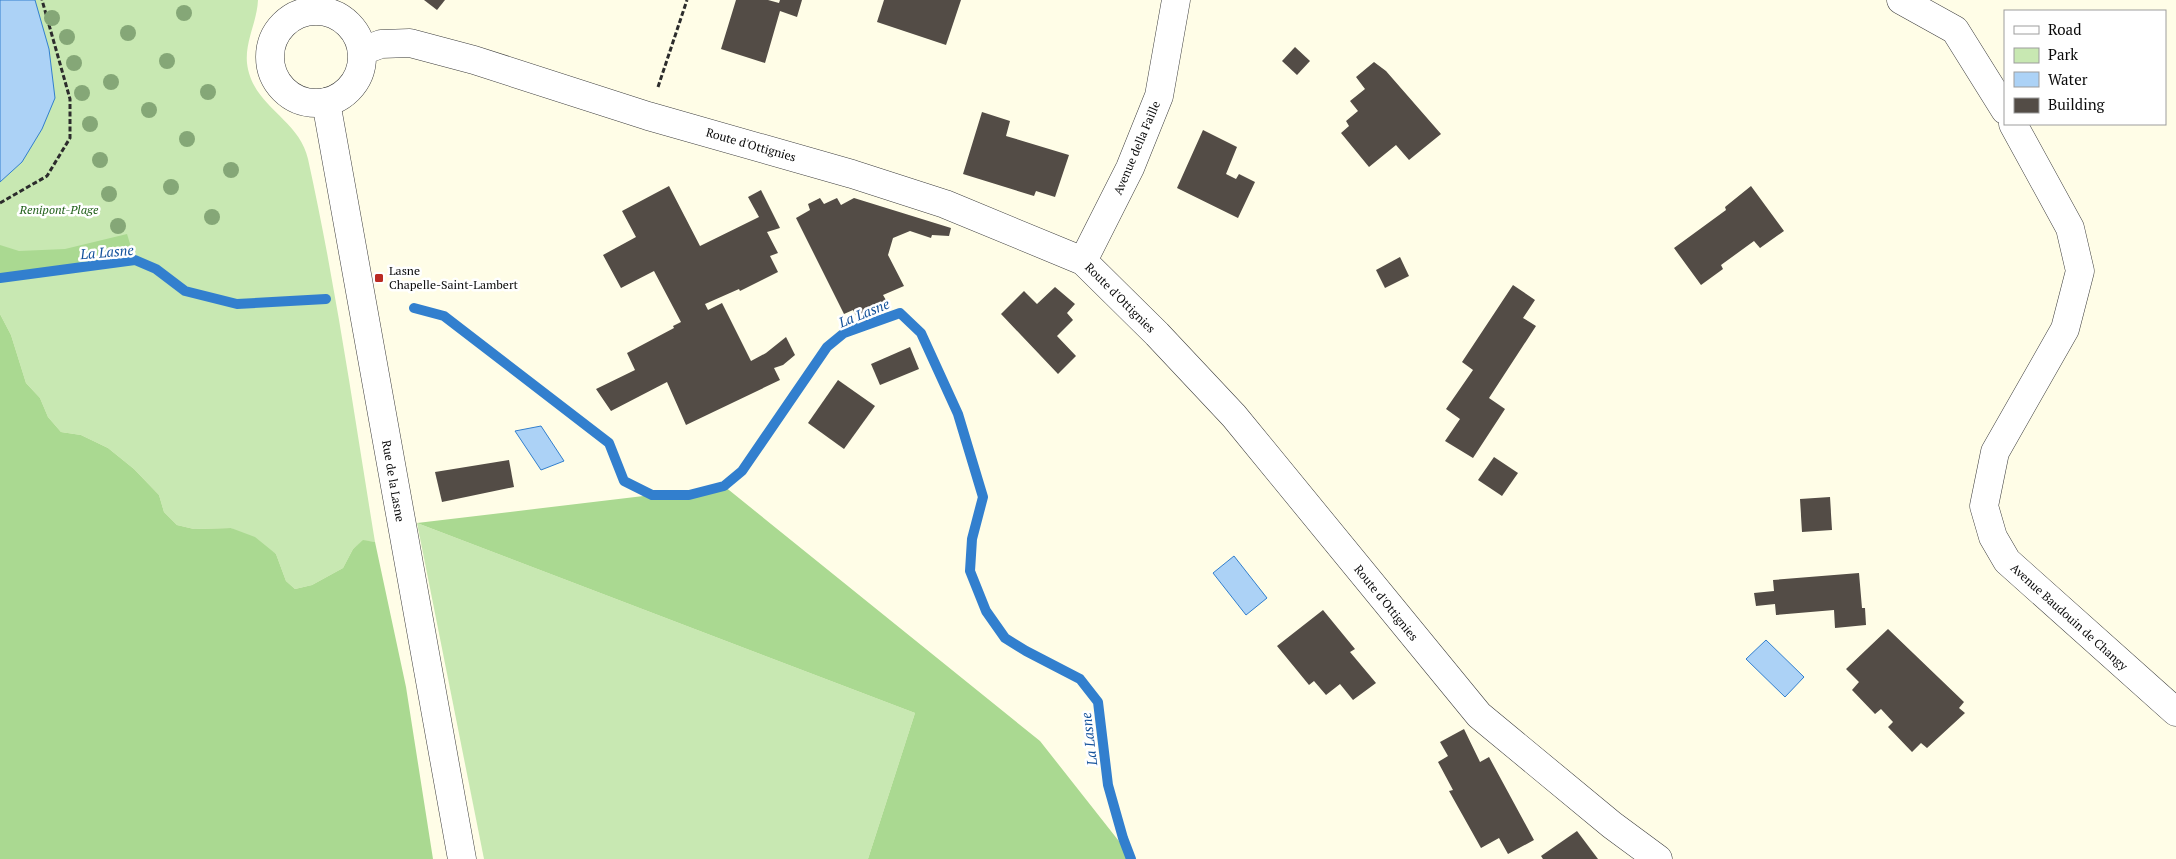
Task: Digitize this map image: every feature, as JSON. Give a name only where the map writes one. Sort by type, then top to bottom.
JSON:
[{"type":"street","name":"Avenue della Faille","points":[[1083,261],[1130,168],[1159,96],[1176,0]]},
{"type":"street","points":[[1902,0],[1955,30],[2004,108]]},
{"type":"street","points":[[300,7],[335,15],[342,19],[358,36],[362,51],[360,71],[351,88],[340,97],[326,102],[311,103],[286,92],[273,72],[270,54],[275,37],[300,7]]},
{"type":"street","name":"Route d'Ottignies","points":[[362,51],[381,44],[410,43],[474,60],[648,116],[852,174],[945,204],[1083,261],[1157,334],[1234,416],[1479,715],[1612,825],[1658,859]]},
{"type":"street","name":"Rue de la Lasne","points":[[326,102],[462,859]]},
{"type":"street","name":"Avenue Baudouin de Changy","points":[[2013,125],[2070,228],[2080,272],[2065,329],[1995,452],[1984,506],[1993,537],[2006,561],[2176,712]]},
{"type":"path","points":[[0,203],[47,176],[70,138],[70,100],[42,0]]},
{"type":"path","points":[[648,116],[687,0]]},
{"type":"green space","name":"Renipont-Plage","points":[[0,0],[258,0],[248,47],[247,63],[257,91],[295,133],[303,145],[308,159],[336,302],[375,542],[363,541],[353,549],[343,568],[312,585],[295,589],[286,581],[276,554],[231,528],[194,529],[177,525],[164,512],[159,495],[134,469],[108,448],[81,435],[61,432],[48,417],[40,398],[26,383],[11,335],[0,314]]},
{"type":"green space","points":[[127,234],[135,260],[0,278],[0,245],[19,251],[65,249]]},
{"type":"green space","points":[[0,314],[11,335],[26,383],[40,398],[48,417],[61,432],[81,435],[108,448],[134,469],[159,495],[164,512],[177,525],[194,529],[231,528],[255,537],[276,554],[286,581],[295,589],[312,585],[343,568],[353,549],[363,540],[375,542],[406,687],[433,859],[0,859]]},
{"type":"green space","points":[[724,486],[1040,741],[1133,859],[868,859],[915,713],[417,523],[652,495],[689,495]]},
{"type":"green space","points":[[417,523],[915,713],[868,859],[484,859]]},
{"type":"water","points":[[0,0],[35,0],[49,49],[55,98],[42,129],[22,162],[0,182]]},
{"type":"water","points":[[541,426],[564,461],[541,470],[515,431]]},
{"type":"water","points":[[1234,556],[1267,598],[1246,615],[1213,573]]},
{"type":"water","points":[[1766,640],[1804,677],[1785,697],[1746,659]]},
{"type":"building","points":[[424,0],[445,0],[437,10]]},
{"type":"building","points":[[736,0],[768,0],[779,3],[780,0],[802,0],[797,17],[780,11],[765,63],[721,49]]},
{"type":"building","points":[[884,0],[961,0],[946,45],[877,22]]},
{"type":"building","points":[[1295,47],[1310,61],[1297,75],[1282,61]]},
{"type":"building","points":[[1374,62],[1386,71],[1441,134],[1409,160],[1396,145],[1369,167],[1341,133],[1349,126],[1346,121],[1358,111],[1350,101],[1365,89],[1356,77]]},
{"type":"building","points":[[982,112],[1010,121],[1006,136],[1069,155],[1055,197],[1036,191],[1034,196],[963,174]]},
{"type":"building","points":[[1203,130],[1237,147],[1226,174],[1236,179],[1239,174],[1255,182],[1238,218],[1177,188]]},
{"type":"building","points":[[669,186],[700,246],[759,217],[748,197],[761,190],[780,228],[767,232],[778,253],[770,256],[778,272],[740,291],[739,289],[705,304],[708,310],[722,303],[751,361],[766,353],[786,337],[795,355],[783,365],[774,368],[780,380],[686,425],[667,382],[611,411],[596,389],[635,370],[627,353],[674,328],[673,326],[681,322],[654,271],[621,288],[603,255],[636,237],[622,211]]},
{"type":"building","points":[[1751,186],[1784,231],[1760,248],[1754,241],[1721,265],[1723,269],[1701,285],[1674,248],[1726,210],[1725,207]]},
{"type":"building","points":[[820,198],[824,204],[837,198],[841,205],[854,198],[951,228],[949,236],[932,235],[931,238],[910,231],[893,238],[888,255],[904,286],[883,295],[890,307],[860,323],[853,310],[844,314],[796,218],[810,210],[808,204]]},
{"type":"building","points":[[1400,257],[1409,276],[1385,288],[1376,270]]},
{"type":"building","points":[[1513,285],[1535,300],[1523,318],[1536,326],[1489,398],[1505,409],[1473,458],[1445,441],[1460,419],[1446,409],[1473,370],[1462,362]]},
{"type":"building","points":[[1055,287],[1075,304],[1067,313],[1073,320],[1057,336],[1076,356],[1058,374],[1001,314],[1024,291],[1037,304]]},
{"type":"building","points":[[910,347],[919,369],[880,385],[871,364]]},
{"type":"building","points":[[838,380],[875,406],[844,449],[808,423]]},
{"type":"building","points":[[1494,457],[1518,473],[1502,496],[1478,480]]},
{"type":"building","points":[[509,460],[514,487],[442,502],[435,472]]},
{"type":"building","points":[[1830,497],[1832,530],[1802,532],[1800,499]]},
{"type":"building","points":[[1859,573],[1862,608],[1865,608],[1866,625],[1835,628],[1834,610],[1776,615],[1775,604],[1756,606],[1754,593],[1774,591],[1773,580]]},
{"type":"building","points":[[1323,610],[1355,649],[1350,652],[1376,683],[1353,700],[1340,684],[1326,695],[1314,681],[1309,685],[1277,646]]},
{"type":"building","points":[[1888,629],[1964,702],[1959,708],[1965,713],[1927,748],[1921,743],[1912,752],[1888,727],[1893,722],[1881,709],[1875,714],[1852,690],[1859,682],[1846,669]]},
{"type":"building","points":[[1464,729],[1480,762],[1489,757],[1534,840],[1508,854],[1499,838],[1481,848],[1449,791],[1453,790],[1438,762],[1448,756],[1440,742]]},
{"type":"building","points":[[1577,831],[1598,859],[1543,859],[1541,856]]},
{"type":"waterway","name":"La Lasne","points":[[0,278],[135,260],[156,269],[185,291],[237,304],[326,299]]},
{"type":"waterway","name":"La Lasne","points":[[414,308],[444,316],[609,443],[624,481],[652,495],[689,495],[724,486],[742,471],[827,347],[844,333],[900,313],[921,333],[958,414],[983,497],[972,539],[970,571],[986,611],[1005,638],[1080,679],[1098,702],[1108,785],[1131,859]]},
{"type":"place","name":"Lasne Chapelle-Saint-Lambert","points":[[379,278]]}]
